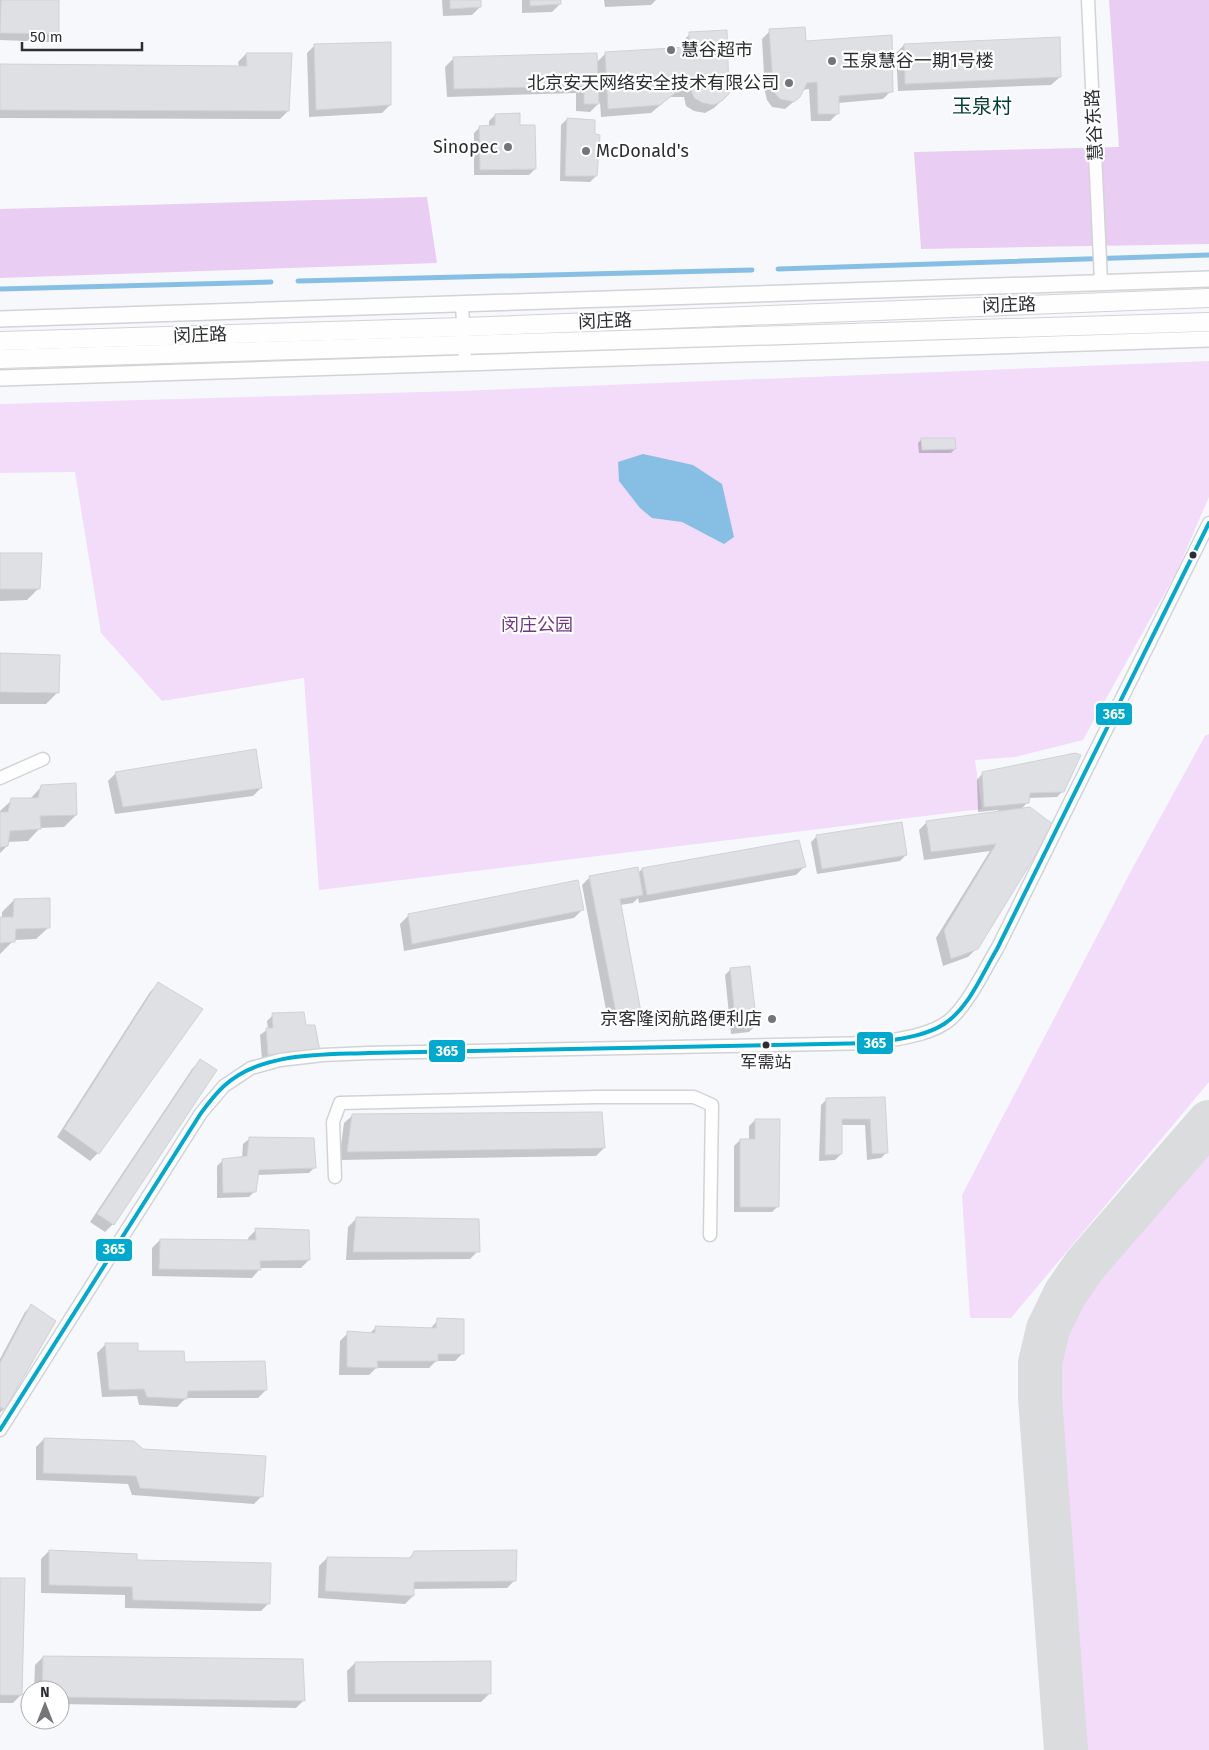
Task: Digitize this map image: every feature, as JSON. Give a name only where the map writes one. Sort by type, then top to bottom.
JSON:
[{"type":"main road","name":"闵庄路","points":[[0,359],[1209,298]]},
{"type":"main road","name":"闵庄路","points":[[0,340],[463,335],[1209,322]]},
{"type":"street","name":"慧谷东路","points":[[1088,0],[1101,282]]},
{"type":"street","name":"闵庄路","points":[[0,319],[1209,279]]},
{"type":"street","points":[[462,304],[465,362]]},
{"type":"street","name":"闵庄路","points":[[0,378],[1209,339]]},
{"type":"street","points":[[0,1430],[201,1112],[224,1086],[251,1068],[280,1060],[368,1053],[874,1043],[926,1033],[951,1019],[970,994],[997,949],[1209,523]]},
{"type":"street","points":[[0,778],[43,759]]},
{"type":"street","points":[[335,1178],[332,1122],[340,1103],[596,1096],[694,1097],[712,1105],[710,1235]]},
{"type":"green space","name":"闵庄公园","points":[[1209,361],[1209,497],[1177,571],[1083,740],[1015,757],[975,760],[982,809],[319,890],[304,678],[162,701],[101,633],[75,472],[0,473],[0,404],[459,391]]},
{"type":"green space","points":[[1209,734],[1209,1082],[1011,1318],[970,1318],[962,1195],[1132,869],[1205,736]]},
{"type":"green space","points":[[1209,1139],[1209,1750],[1079,1750],[1053,1393],[1060,1351],[1073,1311],[1091,1276]]},
{"type":"shaded area","points":[[1109,0],[1209,0],[1209,244],[921,249],[914,152],[1119,147]]},
{"type":"shaded area","points":[[427,197],[437,263],[0,278],[0,209]]},
{"type":"water","points":[[643,454],[693,465],[722,484],[734,537],[724,544],[682,522],[652,518],[640,508],[619,481],[618,462]]},
{"type":"building","points":[[1,0],[59,0],[59,34],[0,33]]},
{"type":"building","points":[[450,0],[481,0],[481,7],[450,9]]},
{"type":"building","points":[[530,0],[561,0],[561,4],[530,6]]},
{"type":"building","name":"玉泉慧谷一期1号楼","points":[[805,27],[806,41],[892,35],[893,92],[839,96],[839,114],[818,114],[817,82],[807,83],[800,97],[794,102],[780,99],[774,92],[769,29]]},
{"type":"building","points":[[727,30],[729,94],[723,100],[714,105],[703,103],[694,98],[691,90],[679,90],[660,105],[608,109],[605,52],[689,47],[689,32]]},
{"type":"building","points":[[1060,37],[1061,77],[905,84],[904,44]]},
{"type":"building","points":[[391,42],[391,105],[316,110],[314,44]]},
{"type":"building","points":[[246,53],[292,53],[289,111],[0,110],[0,64],[247,66]]},
{"type":"building","points":[[597,53],[599,104],[584,104],[584,86],[454,89],[453,57]]},
{"type":"building","name":"Sinopec","points":[[520,113],[520,125],[535,125],[536,169],[480,170],[479,126],[495,125],[495,114]]},
{"type":"building","points":[[567,118],[595,120],[595,134],[600,135],[597,176],[565,176]]},
{"type":"building","points":[[921,438],[955,438],[956,449],[922,450]]},
{"type":"building","points":[[0,553],[42,553],[40,589],[0,589]]},
{"type":"building","points":[[0,653],[60,655],[59,693],[0,692]]},
{"type":"building","points":[[256,749],[262,788],[123,807],[115,772]]},
{"type":"building","points":[[1075,753],[1081,755],[1064,792],[1030,793],[1029,803],[984,807],[982,772]]},
{"type":"building","points":[[76,783],[77,815],[40,816],[41,829],[10,831],[8,846],[0,847],[0,812],[8,812],[11,798],[38,798],[41,785]]},
{"type":"building","points":[[1030,807],[1054,825],[978,949],[951,959],[944,930],[996,844],[931,852],[926,821]]},
{"type":"building","points":[[902,822],[907,855],[822,869],[816,835]]},
{"type":"building","points":[[799,840],[806,867],[647,895],[642,868]]},
{"type":"building","points":[[638,867],[643,895],[620,899],[641,1012],[617,1018],[589,876]]},
{"type":"building","points":[[578,880],[584,910],[412,944],[408,914]]},
{"type":"building","points":[[50,898],[50,928],[16,929],[15,942],[0,943],[0,917],[13,917],[14,899]]},
{"type":"building","points":[[750,966],[757,1026],[736,1028],[730,968]]},
{"type":"building","points":[[158,982],[203,1009],[99,1154],[64,1129]]},
{"type":"building","points":[[304,1012],[306,1025],[315,1025],[320,1052],[268,1055],[266,1028],[273,1028],[272,1013]]},
{"type":"building","points":[[200,1059],[217,1070],[114,1225],[97,1214]]},
{"type":"building","points":[[885,1097],[888,1153],[872,1154],[870,1119],[842,1119],[842,1154],[825,1155],[826,1098]]},
{"type":"building","points":[[602,1112],[605,1148],[347,1152],[352,1114]]},
{"type":"building","points":[[755,1119],[780,1119],[779,1207],[740,1207],[740,1139],[755,1139]]},
{"type":"building","points":[[249,1137],[314,1138],[316,1168],[259,1170],[256,1192],[223,1193],[222,1159],[247,1156]]},
{"type":"building","points":[[356,1217],[479,1219],[480,1252],[353,1252]]},
{"type":"building","points":[[255,1228],[309,1230],[310,1260],[260,1261],[261,1270],[159,1269],[160,1239],[256,1240]]},
{"type":"building","points":[[31,1304],[56,1321],[5,1409],[0,1407],[0,1363]]},
{"type":"building","points":[[437,1318],[464,1319],[464,1354],[438,1354],[438,1361],[377,1361],[378,1368],[347,1367],[347,1331],[375,1333],[375,1326],[436,1328]]},
{"type":"building","points":[[105,1343],[138,1343],[138,1351],[184,1351],[185,1362],[265,1361],[267,1390],[188,1391],[187,1399],[147,1397],[144,1389],[109,1390]]},
{"type":"building","points":[[44,1438],[134,1441],[143,1449],[266,1456],[263,1497],[140,1488],[136,1476],[43,1473]]},
{"type":"building","points":[[49,1550],[137,1554],[137,1560],[271,1563],[270,1604],[133,1600],[132,1587],[49,1585]]},
{"type":"building","points":[[517,1550],[516,1581],[414,1582],[414,1596],[325,1591],[327,1557],[411,1558],[414,1551]]},
{"type":"building","points":[[0,1578],[25,1578],[22,1680],[20,1680],[20,1695],[0,1695]]},
{"type":"building","points":[[43,1656],[303,1659],[305,1701],[70,1697],[70,1680],[42,1680]]},
{"type":"building","points":[[491,1661],[491,1694],[355,1694],[355,1662]]},
{"type":"waterway","points":[[778,269],[1209,255]]},
{"type":"waterway","points":[[298,281],[752,270]]},
{"type":"waterway","points":[[0,289],[271,282]]},
{"type":"taxiway","points":[[1066,1750],[1040,1398],[1040,1363],[1048,1329],[1065,1294],[1085,1265],[1209,1122]]},
{"type":"transit line","name":"365","points":[[0,1430],[201,1113],[224,1086],[239,1075],[256,1067],[273,1061],[331,1054],[874,1043],[919,1035],[944,1024],[968,1000],[997,949],[1209,523]]},
{"type":"place","name":"慧谷超市","points":[[671,50]]},
{"type":"place","name":"玉泉慧谷一期1号楼","points":[[832,61]]},
{"type":"place","name":"北京安天网络安全技术有限公司","points":[[789,83]]},
{"type":"place","name":"Sinopec","points":[[508,147]]},
{"type":"place","name":"McDonald's","points":[[586,151]]},
{"type":"place","name":"京客隆闵航路便利店","points":[[772,1019]]},
{"type":"place","name":"军需站","points":[[766,1045]]},
{"type":"district","name":"玉泉村","points":[[982,106]]}]
